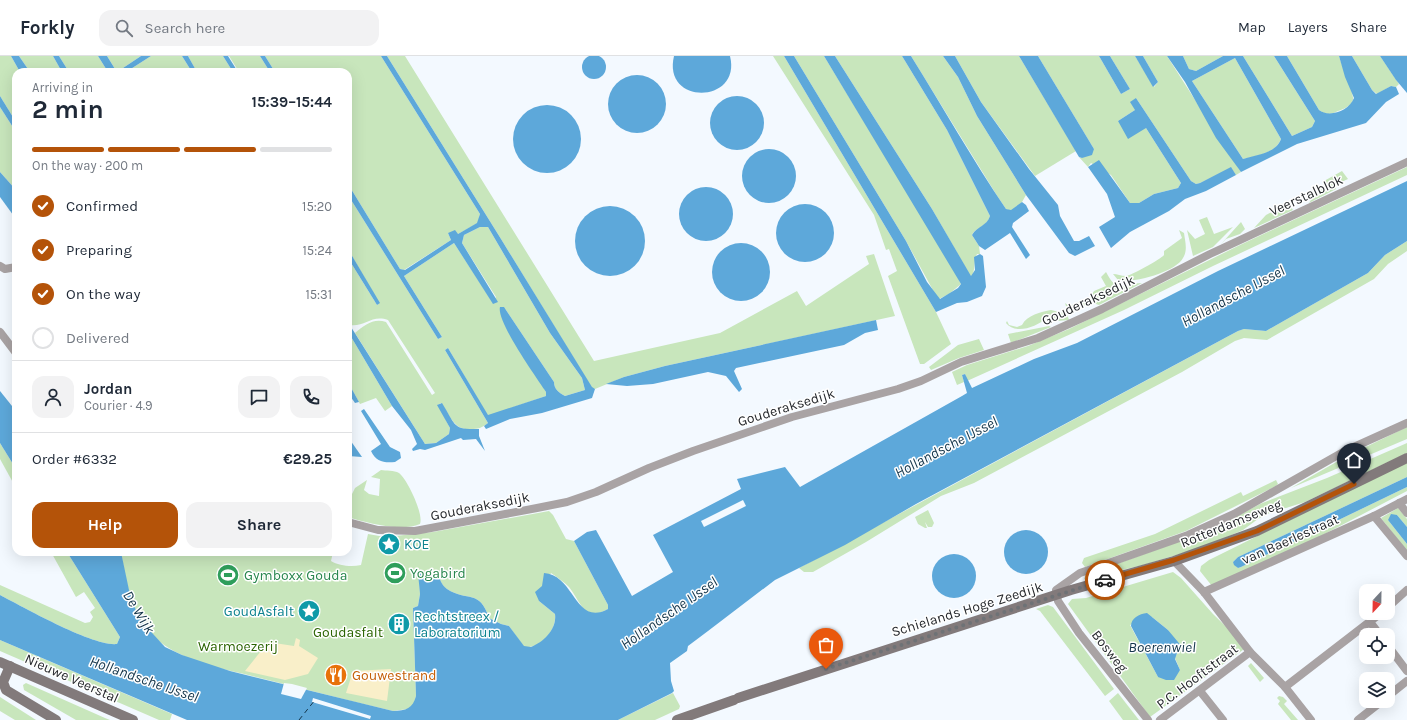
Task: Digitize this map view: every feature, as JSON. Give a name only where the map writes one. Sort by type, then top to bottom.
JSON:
[{"type":"main road","name":"Rotterdamseweg","points":[[1057,595],[1174,560],[1257,531],[1407,458]]},
{"type":"main road","name":"Schielands Hoge Zeedijk","points":[[677,720],[870,654],[1057,595]]},
{"type":"main road","points":[[5,664],[1,681],[6,690],[56,720]]},
{"type":"main road","name":"Nieuwe Veerstal","points":[[5,664],[133,720]]},
{"type":"street","name":"Veerstalblok","points":[[1216,251],[1407,162]]},
{"type":"street","name":"Gouderaksedijk","points":[[352,523],[378,530],[415,530],[567,502],[596,492],[649,468],[693,451],[792,417],[898,389],[921,381],[961,362],[1021,344],[1078,320],[1216,251]]},
{"type":"street","points":[[0,266],[5,270],[12,269]]},
{"type":"street","points":[[0,332],[12,348]]},
{"type":"street","name":"Schielands Hoge Zeedijk","points":[[1057,595],[1056,590],[1080,573],[1188,535],[1234,514],[1340,454],[1407,423]]},
{"type":"street","name":"van Baerlestraat","points":[[1204,592],[1374,516],[1407,499]]},
{"type":"street","points":[[1399,503],[1407,513]]},
{"type":"street","points":[[1374,516],[1407,556]]},
{"type":"street","points":[[1174,560],[1204,592],[1250,652],[1285,687],[1311,720]]},
{"type":"street","points":[[1395,601],[1407,590]]},
{"type":"street","name":"Bosweg","points":[[1057,595],[1058,601],[1079,634],[1148,720]]},
{"type":"street","points":[[1285,687],[1372,620]]},
{"type":"street","points":[[1370,622],[1375,628]]},
{"type":"street","name":"P.C. Hooftstraat","points":[[1160,720],[1250,652]]},
{"type":"street","points":[[1395,655],[1407,671]]},
{"type":"street","points":[[1395,690],[1407,680]]},
{"type":"street","points":[[1200,691],[1223,720]]},
{"type":"street","points":[[1358,720],[1373,708]]},
{"type":"green space","points":[[0,56],[11,56],[18,68],[12,68],[12,116],[0,96]]},
{"type":"green space","points":[[19,56],[53,56],[60,68],[27,68]]},
{"type":"green space","points":[[59,56],[98,56],[106,68],[66,68]]},
{"type":"green space","points":[[107,56],[141,56],[123,68],[114,68]]},
{"type":"green space","points":[[151,56],[182,56],[190,68],[150,68],[132,68]]},
{"type":"green space","points":[[188,56],[223,56],[230,68],[195,68]]},
{"type":"green space","points":[[229,56],[260,56],[268,68],[236,68]]},
{"type":"green space","points":[[265,56],[381,56],[480,214],[478,223],[458,234],[448,233],[451,240],[404,270],[400,269],[352,191],[352,68],[272,68]]},
{"type":"green space","points":[[387,56],[405,56],[594,361],[720,333],[797,291],[806,306],[869,264],[866,256],[874,254],[895,316],[665,366],[624,377],[595,389],[592,388]]},
{"type":"green space","points":[[773,56],[784,56],[936,312],[951,344],[924,364],[920,364],[888,276],[897,271],[889,249],[886,250],[874,215]]},
{"type":"green space","points":[[794,56],[824,56],[952,266],[961,284],[949,294],[939,299],[934,292],[906,241]]},
{"type":"green space","points":[[835,56],[902,56],[947,130],[990,216],[986,223],[972,235],[979,246],[980,254],[977,254],[973,275],[971,277],[932,209]]},
{"type":"green space","points":[[911,56],[943,56],[958,77],[977,116],[1026,195],[1022,202],[1011,211],[1006,209],[996,194]]},
{"type":"green space","points":[[955,56],[1019,56],[1076,151],[1035,176],[981,102]]},
{"type":"green space","points":[[1038,56],[1099,56],[1121,94],[1130,89],[1110,56],[1135,56],[1154,87],[1158,82],[1143,56],[1167,56],[1241,172],[1236,175],[1231,168],[1200,183],[1196,184],[1191,181],[1136,98],[1135,110],[1118,121],[1146,128],[1181,183],[1178,188],[1154,194],[1139,203],[1130,203],[1111,175],[1091,163],[1088,167],[1079,157],[1082,158],[1094,149]]},
{"type":"green space","points":[[1183,56],[1223,56],[1196,71],[1189,69]]},
{"type":"green space","points":[[1243,56],[1274,56],[1315,121],[1312,127],[1292,136]]},
{"type":"green space","points":[[1287,56],[1339,56],[1353,97],[1351,104],[1343,109],[1328,114],[1319,110]]},
{"type":"green space","points":[[1352,56],[1380,56],[1399,84],[1396,87],[1391,86],[1377,94],[1372,90]]},
{"type":"green space","points":[[1235,58],[1281,139],[1279,144],[1270,151],[1243,159],[1192,81]]},
{"type":"green space","points":[[0,107],[12,126],[12,186],[0,172]]},
{"type":"green space","points":[[1407,167],[1407,175],[1213,266],[1124,310],[967,381],[965,374],[962,375],[964,382],[957,385],[952,372],[967,365],[1028,346],[1069,329],[1240,245]]},
{"type":"green space","points":[[1342,171],[1348,179],[1335,185],[1336,189],[1309,203],[1315,194],[1323,188],[1324,181]]},
{"type":"green space","points":[[352,201],[438,339],[442,337],[404,276],[454,243],[493,303],[496,297],[462,243],[464,235],[480,227],[488,227],[550,333],[582,378],[585,390],[565,396],[557,390],[554,382],[504,307],[546,392],[546,396],[488,416],[448,348],[445,350],[488,423],[476,429],[465,429],[460,427],[456,425],[441,403],[438,405],[450,428],[449,434],[436,443],[425,444],[355,333],[373,322],[386,322],[432,395],[435,393],[388,320],[373,319],[360,324],[352,325],[352,264],[377,305],[379,303],[352,256]]},
{"type":"green space","points":[[1288,203],[1293,210],[1254,228],[1266,215]]},
{"type":"green space","points":[[1207,217],[1214,234],[1233,227],[1213,247],[1193,256],[1187,230],[1195,239],[1205,234],[1199,220]]},
{"type":"green space","points":[[1241,222],[1245,229],[1240,234],[1226,239],[1221,244]]},
{"type":"green space","points":[[1179,230],[1184,233],[1186,246],[1185,255],[1179,263],[1172,268],[1153,276],[1125,281],[1118,280],[1113,274],[1126,276],[1157,260],[1164,255],[1164,251],[1182,238]]},
{"type":"green space","points":[[1407,241],[1407,251],[1388,264],[1374,279],[1267,340],[1244,338],[1235,341],[1182,372],[974,483],[941,496],[866,542],[813,572],[804,572],[799,568],[1238,331],[1244,329],[1266,331],[1368,273],[1385,255]]},
{"type":"green space","points":[[1106,272],[1110,279],[1118,286],[1142,283],[1099,305],[1093,303],[1072,309],[1066,306],[1065,303],[1069,306],[1090,298],[1094,291],[1106,286],[1101,277]]},
{"type":"green space","points":[[1051,310],[1067,314],[1069,320],[1057,321],[1046,318],[1032,327],[1020,329],[1010,327],[1006,323],[1007,321],[1009,325],[1017,327],[1022,325],[1031,316]]},
{"type":"green space","points":[[1049,326],[1051,327],[1011,343],[1008,334]]},
{"type":"green space","points":[[352,338],[392,406],[385,411],[376,398],[360,404],[352,389]]},
{"type":"green space","points":[[979,339],[984,350],[959,358],[931,370],[929,367],[958,345]]},
{"type":"green space","points":[[1407,427],[1407,439],[1291,488],[1345,457]]},
{"type":"green space","points":[[0,443],[12,462],[12,481],[0,459]]},
{"type":"green space","points":[[1407,443],[1407,453],[1305,502],[1286,508],[1277,509],[1258,519],[1243,530],[1206,546],[1143,565],[1084,579],[1086,575],[1211,530],[1260,504],[1327,478]]},
{"type":"green space","points":[[1407,462],[1407,477],[1238,557],[1233,562],[1238,568],[1241,567],[1407,487],[1407,491],[1294,550],[1212,586],[1200,571],[1201,566],[1209,560]]},
{"type":"green space","points":[[381,470],[399,473],[410,489],[417,505],[421,519],[420,524],[394,527],[352,518],[352,494],[355,488],[367,480],[364,490],[369,494],[379,496],[380,479],[371,477]]},
{"type":"green space","points":[[1276,480],[1278,484],[1276,486],[1186,531],[1085,567],[1082,563],[1084,558],[1155,534],[1241,492],[1243,496]]},
{"type":"green space","points":[[1398,508],[1407,519],[1407,527],[1397,515],[1388,520],[1407,544],[1407,551],[1381,518]]},
{"type":"green space","points":[[928,510],[934,523],[932,527],[928,527],[925,522],[927,528],[925,528],[918,524],[915,517]]},
{"type":"green space","name":"Goudasfalt","points":[[549,511],[553,515],[566,539],[574,541],[608,605],[608,609],[600,613],[593,614],[588,612],[580,604],[569,587],[551,573],[539,601],[555,614],[555,620],[551,632],[542,642],[530,647],[524,647],[509,626],[489,618],[481,603],[477,600],[454,593],[447,589],[442,584],[437,573],[432,575],[419,573],[420,594],[418,606],[413,608],[416,696],[414,704],[408,709],[393,711],[197,662],[169,648],[149,632],[141,621],[133,605],[122,556],[332,556],[331,561],[334,563],[357,566],[361,565],[368,534],[385,537],[433,532]]},
{"type":"green space","points":[[53,556],[69,556],[120,637],[117,644],[92,639],[41,617],[0,595],[0,585],[85,623],[90,622],[93,617],[90,612],[95,608],[84,592],[76,597]]},
{"type":"green space","points":[[1173,572],[1181,578],[1213,614],[1247,647],[1150,717],[1068,604],[1072,599],[1086,598]],"holes":[[[1152,617],[1168,630],[1181,650],[1177,653],[1175,658],[1180,670],[1158,677],[1130,625]]]},
{"type":"green space","points":[[1048,605],[1053,607],[1114,689],[1105,696],[1040,611],[1036,609]]},
{"type":"green space","points":[[0,640],[172,714],[170,720],[159,720],[0,651]]},
{"type":"green space","points":[[1251,663],[1264,678],[1260,682],[1248,666]]},
{"type":"green space","points":[[26,683],[110,720],[76,720],[24,690],[23,685]]},
{"type":"green space","points":[[673,693],[680,706],[679,709],[655,720],[618,720]]},
{"type":"green space","points":[[1118,693],[1139,720],[1123,720],[1109,701]]},
{"type":"green space","points":[[1279,696],[1283,697],[1287,701],[1284,704],[1298,720],[1291,720],[1278,704],[1280,701],[1277,698]]},
{"type":"green space","points":[[0,697],[36,720],[15,720],[0,711]]},
{"type":"sand","points":[[296,638],[300,640],[299,646],[318,658],[308,674],[285,680],[245,671],[268,642],[294,646]]},
{"type":"sand","points":[[391,669],[387,701],[346,693],[353,671]]},
{"type":"water","points":[[594,55],[599,56],[605,62],[605,72],[599,78],[594,79],[589,78],[583,72],[582,67],[583,62],[589,56]]},
{"type":"water","points":[[11,56],[19,56],[27,68],[18,68]]},
{"type":"water","points":[[53,56],[59,56],[66,68],[60,68]]},
{"type":"water","points":[[98,56],[107,56],[114,68],[106,68]]},
{"type":"water","points":[[141,56],[151,56],[132,68],[123,68]]},
{"type":"water","points":[[182,56],[188,56],[195,68],[190,68]]},
{"type":"water","points":[[223,56],[228,56],[236,68],[230,68]]},
{"type":"water","points":[[260,56],[265,56],[272,68],[268,68]]},
{"type":"water","points":[[381,56],[387,56],[592,387],[595,389],[592,398],[542,413],[510,419],[486,429],[484,426],[488,423],[445,350],[448,348],[488,415],[546,396],[546,392],[510,336],[500,314],[500,307],[504,307],[554,382],[556,389],[559,392],[565,396],[585,390],[582,378],[550,333],[488,227],[480,227],[464,235],[462,243],[498,302],[493,304],[454,243],[404,276],[442,337],[438,339],[352,201],[352,191],[400,269],[405,270],[451,240],[448,233],[455,230],[458,234],[477,223],[480,214]]},
{"type":"water","points":[[674,56],[730,56],[731,72],[725,83],[714,90],[702,93],[690,91],[679,84],[673,72]]},
{"type":"water","points":[[784,56],[794,56],[906,241],[927,282],[940,299],[958,288],[961,284],[824,56],[835,56],[932,209],[971,276],[975,270],[974,257],[980,254],[983,256],[986,287],[982,296],[967,302],[957,303],[936,312]]},
{"type":"water","points":[[902,56],[911,56],[969,152],[1006,209],[1011,210],[1022,202],[1026,205],[1029,211],[1013,223],[1012,227],[1030,255],[1026,259],[1010,233],[985,250],[979,246],[972,235],[987,222],[990,216],[947,130]]},
{"type":"water","points":[[943,56],[955,56],[981,102],[1029,169],[1058,205],[1060,216],[1074,241],[1079,241],[1089,236],[1095,246],[1075,256],[1069,253],[1026,195],[977,116],[958,77]]},
{"type":"water","points":[[1019,56],[1038,56],[1094,149],[1092,155],[1082,158],[1079,157]]},
{"type":"water","points":[[1099,56],[1110,56],[1130,89],[1121,94]]},
{"type":"water","points":[[1135,56],[1143,56],[1158,82],[1153,87]]},
{"type":"water","points":[[1167,56],[1183,56],[1189,69],[1196,71],[1223,56],[1243,56],[1292,136],[1312,127],[1315,121],[1274,56],[1287,56],[1319,110],[1323,112],[1333,113],[1343,110],[1354,98],[1345,77],[1339,56],[1352,56],[1372,90],[1376,94],[1391,86],[1396,87],[1399,94],[1386,102],[1366,123],[1297,144],[1241,172],[1216,138],[1185,82]],"holes":[[[1235,58],[1281,139],[1279,144],[1270,150],[1260,155],[1243,159],[1192,81]]]},
{"type":"water","points":[[1380,56],[1407,56],[1407,93],[1396,80]]},
{"type":"water","points":[[631,75],[643,75],[658,83],[666,98],[666,110],[658,125],[643,133],[631,133],[616,125],[608,110],[608,98],[616,83]]},
{"type":"water","points":[[0,96],[12,116],[12,126],[0,107]]},
{"type":"water","points":[[732,96],[742,96],[752,100],[760,108],[764,118],[764,128],[760,138],[752,146],[742,150],[732,150],[722,146],[714,138],[710,128],[710,118],[714,108],[722,100]]},
{"type":"water","points":[[1136,98],[1191,181],[1196,184],[1200,183],[1231,167],[1236,175],[1206,191],[1185,199],[1169,211],[1130,232],[1111,248],[1099,227],[1115,217],[1107,194],[1088,167],[1099,160],[1130,203],[1139,203],[1154,194],[1178,188],[1181,183],[1146,128],[1128,139],[1118,121],[1135,110],[1130,102]]},
{"type":"water","points":[[547,105],[560,108],[571,115],[578,126],[581,139],[578,152],[571,163],[560,170],[547,173],[534,170],[523,163],[516,152],[513,139],[516,126],[523,115],[534,108]]},
{"type":"water","points":[[764,149],[774,149],[784,153],[792,161],[796,171],[796,181],[792,191],[784,199],[774,203],[764,203],[754,199],[746,191],[742,181],[742,171],[746,161],[754,153]]},
{"type":"water","points":[[0,172],[12,186],[12,214],[0,197]]},
{"type":"water","name":"Hollandsche IJssel","points":[[1407,181],[1407,241],[1385,255],[1368,273],[1266,331],[1244,329],[1238,331],[916,504],[845,545],[775,580],[688,646],[687,651],[670,663],[671,681],[674,691],[672,693],[618,720],[187,720],[0,640],[0,595],[41,617],[76,633],[106,643],[117,644],[120,637],[69,556],[122,556],[129,590],[135,608],[142,622],[165,647],[182,655],[230,671],[393,711],[402,710],[411,706],[416,696],[413,608],[418,606],[420,594],[418,573],[432,575],[437,573],[447,589],[454,593],[477,600],[485,609],[489,618],[509,626],[524,646],[531,647],[541,642],[549,634],[555,620],[555,614],[539,601],[535,592],[542,586],[544,573],[554,576],[562,582],[581,606],[588,611],[597,613],[608,609],[608,605],[574,541],[587,532],[596,530],[632,596],[673,572],[653,535],[741,489],[737,479],[785,467],[800,487],[967,393],[962,375],[965,374],[972,388],[1034,359],[1077,343],[1218,271]]},
{"type":"water","points":[[701,187],[711,187],[721,191],[729,199],[733,209],[733,219],[729,229],[721,237],[711,241],[701,241],[691,237],[683,229],[679,219],[679,209],[683,199],[691,191]]},
{"type":"water","points":[[799,204],[811,204],[826,212],[834,227],[834,239],[826,254],[811,262],[799,262],[784,254],[776,239],[776,227],[784,212]]},
{"type":"water","points":[[610,206],[623,209],[635,216],[642,228],[645,241],[642,254],[635,266],[623,273],[610,276],[597,273],[585,266],[578,254],[575,241],[578,228],[585,216],[597,209]]},
{"type":"water","points":[[735,243],[747,243],[762,251],[770,266],[770,278],[762,293],[747,301],[735,301],[720,293],[712,278],[712,266],[720,251]]},
{"type":"water","points":[[352,256],[380,303],[377,305],[352,264]]},
{"type":"water","points":[[876,320],[878,330],[865,333],[844,345],[736,368],[734,371],[742,389],[739,392],[726,376],[708,372],[653,384],[627,386],[606,384],[624,377],[665,366]]},
{"type":"water","points":[[352,329],[425,444],[436,443],[449,434],[450,428],[437,405],[442,403],[456,425],[464,428],[479,429],[479,436],[485,451],[476,439],[463,440],[461,438],[425,450],[420,449],[413,451],[412,449],[417,444],[411,430],[392,406],[352,338]]},
{"type":"water","points":[[352,389],[359,402],[355,403],[352,399]]},
{"type":"water","points":[[0,391],[12,406],[12,462],[0,443]]},
{"type":"water","points":[[364,409],[390,447],[400,452],[401,458],[395,462],[381,461],[373,455],[371,451],[381,444],[361,411]]},
{"type":"water","points":[[352,443],[362,457],[352,456]]},
{"type":"water","points":[[1407,477],[1407,487],[1241,567],[1238,568],[1234,565],[1233,562],[1238,557]]},
{"type":"water","points":[[1391,514],[1397,515],[1407,527],[1407,544],[1388,520]]},
{"type":"water","points":[[1026,530],[1038,534],[1044,540],[1048,552],[1044,564],[1038,570],[1026,574],[1014,570],[1008,564],[1004,552],[1008,540],[1014,534]]},
{"type":"water","points":[[954,554],[966,558],[972,564],[976,576],[972,588],[966,594],[954,598],[942,594],[936,588],[932,576],[936,564],[942,558]]},
{"type":"water","name":"Boerenwiel","points":[[1147,613],[1168,630],[1183,648],[1177,653],[1175,659],[1180,670],[1174,680],[1166,680],[1158,677],[1131,626],[1132,621],[1136,617]]},
{"type":"pier","points":[[743,500],[746,506],[704,527],[701,521]]},
{"type":"pier","points":[[284,683],[307,688],[301,699],[281,694]]},
{"type":"pier","points":[[313,698],[371,716],[370,719],[312,702]]},
{"type":"ferry route","points":[[299,720],[315,700]]},
{"type":"way so far","points":[[826,669],[1105,580]]},
{"type":"place","name":"KOE","points":[[389,544]]},
{"type":"place","name":"Yogabird","points":[[395,573]]},
{"type":"place","name":"Gymboxx Gouda","points":[[228,575]]},
{"type":"place","name":"GoudAsfalt","points":[[309,611]]},
{"type":"place","name":"Rechtstreex / Laboratorium","points":[[399,624]]},
{"type":"place","name":"Gouwestrand","points":[[336,675]]},
{"type":"route","points":[[1105,580],[1174,560],[1257,531],[1354,484]]},
{"type":"water label","name":"De Wijk","points":[[139,612]]},
{"type":"park label","name":"Warmoezerij","points":[[238,646]]}]
